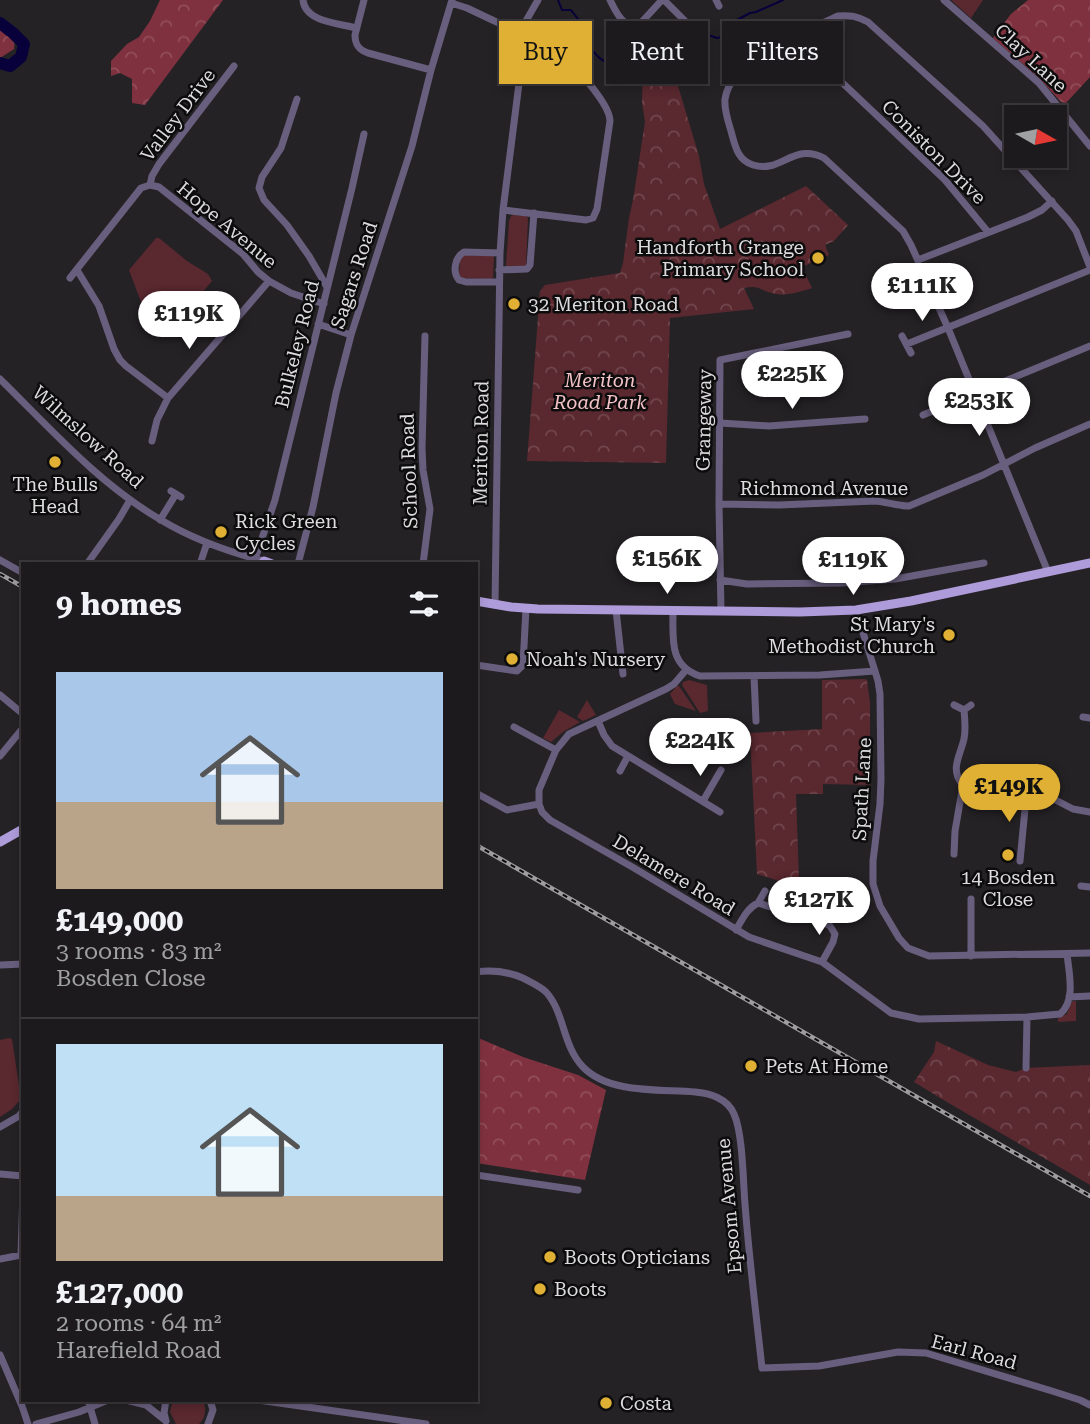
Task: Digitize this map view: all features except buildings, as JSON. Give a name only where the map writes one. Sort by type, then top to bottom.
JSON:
[{"type":"main road","points":[[478,601],[526,608],[800,612],[856,610],[1090,563]]},
{"type":"main road","points":[[0,842],[21,830]]},
{"type":"street","points":[[303,0],[304,8],[312,16],[356,28]]},
{"type":"street","points":[[364,0],[355,41],[363,51],[431,70]]},
{"type":"street","points":[[528,21],[538,0]]},
{"type":"street","points":[[610,0],[622,20],[630,27],[638,26],[663,0],[685,21]]},
{"type":"street","name":"Clay Lane","points":[[944,0],[1039,83],[1090,146]]},
{"type":"street","points":[[452,2],[499,23]]},
{"type":"street","name":"Sagars Road","points":[[299,562],[351,335],[412,146],[452,2]]},
{"type":"street","points":[[828,21],[849,15],[868,22],[983,126],[1052,201],[1076,232],[1090,268],[907,344]]},
{"type":"street","name":"Valley Drive","points":[[70,278],[141,188],[150,185],[155,170],[234,66]]},
{"type":"street","name":"Coniston Drive","points":[[843,83],[945,180],[988,232]]},
{"type":"street","name":"Meriton Road","points":[[495,605],[499,253],[517,84]]},
{"type":"street","points":[[503,210],[586,220],[594,216],[610,116],[587,84]]},
{"type":"street","points":[[731,84],[725,100],[726,111],[739,155],[746,162],[764,167],[797,154],[815,153],[824,158],[903,231],[948,328],[1048,572]]},
{"type":"street","points":[[297,99],[281,148],[258,188],[264,200],[287,225],[309,256],[327,286]]},
{"type":"street","name":"Bulkeley Road","points":[[263,562],[275,500],[364,134]]},
{"type":"street","name":"Hope Avenue","points":[[150,185],[159,187],[236,249],[269,281],[291,293],[324,304]]},
{"type":"street","points":[[918,260],[1028,217],[1052,201]]},
{"type":"street","points":[[499,270],[527,269],[534,213]]},
{"type":"street","points":[[499,253],[461,253],[457,259],[456,270],[456,278],[462,281],[499,282]]},
{"type":"street","points":[[77,270],[99,306],[120,360],[167,398]]},
{"type":"street","points":[[152,441],[157,420],[167,398],[269,281]]},
{"type":"street","points":[[318,324],[351,335]]},
{"type":"street","name":"Grangeway","points":[[721,611],[719,360],[848,334]]},
{"type":"street","name":"School Road","points":[[423,562],[430,509],[422,447],[425,336]]},
{"type":"street","points":[[902,336],[911,353]]},
{"type":"street","points":[[923,415],[1090,346]]},
{"type":"street","name":"Wilmslow Road","points":[[0,379],[94,471],[130,500],[160,520],[207,543],[263,562]]},
{"type":"street","points":[[720,424],[769,426],[865,418]]},
{"type":"street","name":"Richmond Avenue","points":[[719,504],[779,506],[875,501],[909,506],[984,475],[1090,424]]},
{"type":"street","points":[[160,520],[176,494]]},
{"type":"street","points":[[88,562],[130,500]]},
{"type":"street","points":[[201,562],[207,543]]},
{"type":"street","points":[[0,561],[21,572]]},
{"type":"street","points":[[720,580],[747,584],[843,583],[895,579],[984,563]]},
{"type":"street","points":[[478,665],[517,671],[521,669],[526,608]]},
{"type":"street","points":[[616,610],[623,674]]},
{"type":"street","name":"Spath Lane","points":[[856,610],[880,694],[880,804],[872,874],[877,898],[892,929],[908,948],[929,956],[1090,953]]},
{"type":"street","points":[[673,611],[673,644],[679,661],[692,674],[708,677],[875,671]]},
{"type":"street","points":[[478,794],[507,810],[539,804],[538,790],[541,781],[556,750],[569,734],[666,689],[686,670]]},
{"type":"street","points":[[754,676],[755,721]]},
{"type":"street","points":[[0,695],[21,712]]},
{"type":"street","points":[[954,705],[967,708],[964,741],[955,771],[963,785],[1000,789],[1027,788],[1063,805],[1090,812]]},
{"type":"street","points":[[598,721],[612,746],[720,812]]},
{"type":"street","points":[[514,727],[556,750]]},
{"type":"street","points":[[0,756],[21,730]]},
{"type":"street","points":[[620,771],[628,756]]},
{"type":"street","points":[[704,801],[721,770]]},
{"type":"street","points":[[954,854],[963,785]]},
{"type":"street","points":[[1020,862],[1027,788]]},
{"type":"street","name":"Delamere Road","points":[[539,804],[550,820],[736,930],[758,941],[822,962],[891,1013],[919,1019],[1027,1017],[1060,1014],[1069,997]]},
{"type":"street","points":[[1081,886],[1090,887]]},
{"type":"street","points":[[758,904],[765,891]]},
{"type":"street","points":[[971,956],[972,899]]},
{"type":"street","points":[[736,930],[750,907],[758,904],[780,910]]},
{"type":"street","points":[[810,914],[830,926],[835,934],[822,962]]},
{"type":"street","points":[[1067,954],[1069,997],[1090,996]]},
{"type":"street","points":[[0,965],[21,964]]},
{"type":"street","name":"Epsom Avenue","points":[[478,972],[494,971],[518,976],[545,990],[555,1005],[574,1057],[597,1078],[610,1084],[703,1092],[718,1097],[729,1105],[735,1115],[739,1134],[762,1368]]},
{"type":"street","points":[[1026,1068],[1027,1017]]},
{"type":"street","points":[[0,1127],[21,1116]]},
{"type":"street","points":[[0,1174],[21,1176]]},
{"type":"street","points":[[478,1175],[578,1190]]},
{"type":"street","points":[[0,1259],[21,1255]]},
{"type":"street","name":"Earl Road","points":[[762,1368],[819,1366],[898,1352],[926,1353],[1044,1388],[1090,1405]]},
{"type":"street","points":[[0,1355],[28,1424]]},
{"type":"street","points":[[134,1402],[146,1405],[160,1402]]},
{"type":"street","points":[[165,1402],[167,1422]]},
{"type":"street","points":[[272,1402],[426,1424]]},
{"type":"street","points":[[36,1424],[79,1412],[89,1403],[95,1424]]},
{"type":"street","points":[[211,1404],[210,1420],[217,1424]]},
{"type":"street","points":[[146,1405],[167,1422]]},
{"type":"green space","points":[[160,0],[223,0],[145,105],[132,103],[132,79],[120,73],[111,76],[111,61],[127,44],[139,37]]},
{"type":"green space","points":[[951,0],[983,0],[971,18]]},
{"type":"green space","points":[[1028,0],[1090,0],[1090,77],[1066,103],[1061,102],[1039,78],[993,38],[1011,14]]},
{"type":"green space","points":[[0,26],[15,35],[14,49],[0,58]]},
{"type":"green space","name":"Meriton Road Park","points":[[643,84],[677,84],[699,156],[704,184],[720,229],[806,186],[848,225],[834,241],[825,245],[829,255],[802,267],[812,288],[782,294],[756,287],[744,288],[754,309],[670,318],[666,463],[527,461],[540,291],[545,285],[620,273],[645,122]]},
{"type":"green space","points":[[514,215],[528,218],[526,266],[507,267],[509,221]]},
{"type":"green space","points":[[156,238],[208,274],[212,281],[164,338],[150,326],[129,270]]},
{"type":"green space","points":[[464,255],[493,256],[493,278],[462,278],[459,274],[460,259]]},
{"type":"green space","points":[[865,679],[870,703],[870,785],[823,784],[823,794],[796,794],[799,880],[782,882],[757,874],[750,733],[822,729],[822,680]]},
{"type":"green space","points":[[689,680],[707,685],[708,711],[700,713],[682,685]]},
{"type":"green space","points":[[677,686],[696,711],[675,704],[670,694]]},
{"type":"green space","points":[[587,700],[596,715],[583,721],[577,717]]},
{"type":"green space","points":[[559,710],[580,722],[551,742],[543,738]]},
{"type":"green space","points":[[1072,1001],[1076,1001],[1076,1021],[1058,1022],[1058,1018],[1067,1014]]},
{"type":"green space","points":[[478,1038],[523,1057],[578,1075],[606,1090],[585,1180],[478,1163]]},
{"type":"green space","points":[[12,1039],[21,1099],[0,1117],[0,1040]]},
{"type":"green space","points":[[936,1041],[988,1065],[1016,1072],[1026,1068],[1090,1065],[1090,1185],[914,1082],[934,1052]]},
{"type":"green space","points":[[172,1402],[203,1402],[205,1406],[199,1424],[176,1424],[170,1412]]},
{"type":"waterway","points":[[558,0],[562,10],[571,10],[590,28],[591,46],[596,55],[609,64],[624,68],[632,57],[654,50],[662,54],[665,61],[668,52],[697,31],[717,38],[732,35],[737,20],[783,0]]},
{"type":"waterway","points":[[0,23],[24,44],[21,57],[10,66],[0,63]]},
{"type":"railway","points":[[0,574],[21,586]]},
{"type":"railway","points":[[478,846],[1090,1196]]},
{"type":"place","name":"Handforth Grange Primary School","points":[[818,258]]},
{"type":"place","name":"32 Meriton Road","points":[[514,304]]},
{"type":"place","name":"The Bulls Head","points":[[55,462]]},
{"type":"place","name":"Rick Green Cycles","points":[[221,532]]},
{"type":"place","name":"St Mary's Methodist Church","points":[[949,635]]},
{"type":"place","name":"Noah's Nursery","points":[[512,659]]},
{"type":"place","name":"14 Bosden Close","points":[[1008,855]]},
{"type":"place","name":"Pets At Home","points":[[751,1066]]},
{"type":"place","name":"Boots Opticians","points":[[550,1257]]},
{"type":"place","name":"Boots","points":[[540,1289]]},
{"type":"place","name":"Costa","points":[[606,1403]]}]
